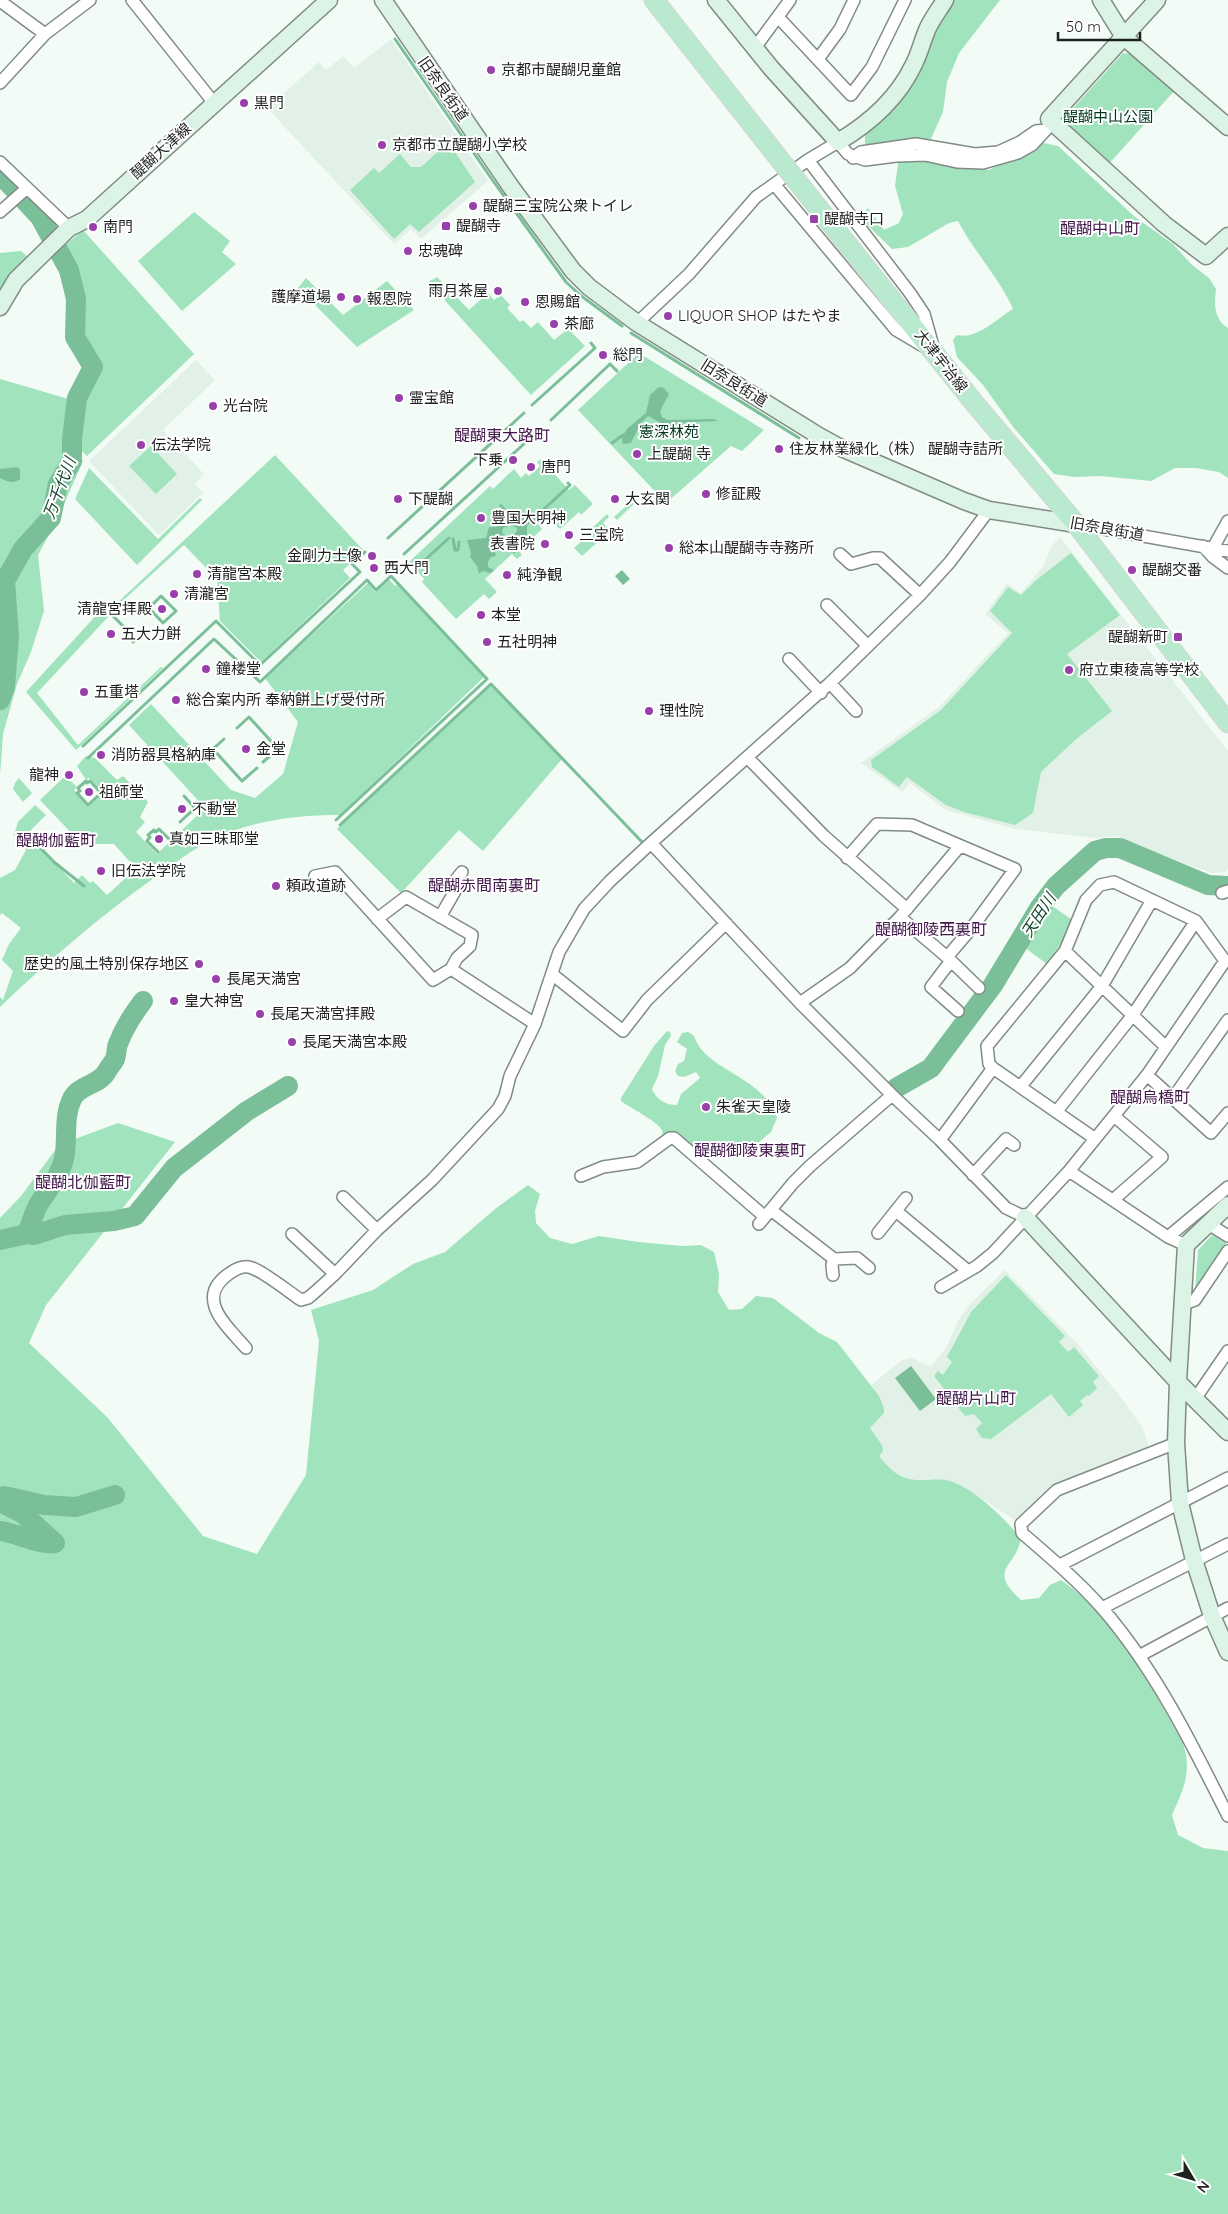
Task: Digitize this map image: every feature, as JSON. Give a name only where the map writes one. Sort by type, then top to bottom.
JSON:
[{"type":"main road","name":"大津宇治線","points":[[654,0],[935,353],[1076,524],[1228,723]]},
{"type":"street","points":[[0,83],[45,34],[90,0]]},
{"type":"street","points":[[132,0],[214,103]]},
{"type":"street","name":"醍醐大津線","points":[[0,307],[16,280],[59,238],[86,219],[329,0]]},
{"type":"street","name":"旧奈良街道","points":[[383,0],[511,187],[572,271],[589,287],[637,323],[819,436],[886,468],[989,510],[1228,551]]},
{"type":"street","points":[[716,0],[754,49],[853,158],[861,152],[916,144],[976,154],[998,152],[1020,142],[1036,131],[1050,126]]},
{"type":"street","points":[[754,49],[790,0]]},
{"type":"street","points":[[818,59],[840,28],[854,0]]},
{"type":"street","points":[[778,17],[851,95],[872,67],[905,0]]},
{"type":"street","points":[[637,323],[689,274],[756,197],[808,160],[856,132],[880,112],[899,91],[914,65],[928,28],[945,0]]},
{"type":"street","points":[[1100,0],[1124,37],[1228,127]]},
{"type":"street","points":[[1157,0],[1050,119],[1050,126],[1164,224],[1206,256],[1228,236]]},
{"type":"street","points":[[0,1],[45,34]]},
{"type":"street","points":[[808,160],[924,314],[935,353]]},
{"type":"street","points":[[0,162],[21,193],[59,238]]},
{"type":"street","points":[[774,184],[896,330],[935,353]]},
{"type":"street","points":[[0,212],[21,193]]},
{"type":"street","points":[[246,1348],[220,1318],[214,1308],[213,1299],[219,1282],[237,1269],[252,1267],[301,1300],[308,1298],[335,1274],[377,1230],[432,1180],[498,1109],[505,1096],[510,1076],[535,1024],[562,945],[584,909],[651,843],[821,692],[920,595],[950,562],[989,510]]},
{"type":"street","points":[[1228,521],[1208,547],[1213,557],[1228,568]]},
{"type":"street","points":[[840,554],[851,564],[880,558],[920,595]]},
{"type":"street","points":[[827,605],[868,646]]},
{"type":"street","points":[[789,659],[821,692]]},
{"type":"street","points":[[830,683],[856,711]]},
{"type":"street","points":[[747,757],[979,988]]},
{"type":"street","points":[[847,858],[877,824],[912,825],[1015,868],[948,959],[932,987],[958,1011]]},
{"type":"street","points":[[651,843],[800,1003],[892,1096],[940,1140],[1006,1208],[1025,1217],[1178,1382],[1228,1432]]},
{"type":"street","points":[[800,1003],[850,968],[904,913],[960,846]]},
{"type":"street","points":[[315,876],[335,872],[377,919],[433,980],[451,969],[457,958],[470,946],[472,934],[406,897],[377,919]]},
{"type":"street","points":[[440,917],[455,891],[454,882],[462,872]]},
{"type":"street","points":[[941,1287],[968,1272],[993,1253],[1069,1171],[1147,1075],[1225,961],[1196,922],[1114,882],[1100,885],[1089,896],[1081,908],[1065,951],[987,1046],[989,1064],[993,1068],[1094,1138]]},
{"type":"street","points":[[1021,1086],[1102,986],[1152,900]]},
{"type":"street","points":[[1057,1111],[1132,1016],[1196,922]]},
{"type":"street","points":[[552,974],[623,1031],[648,1000],[726,923]]},
{"type":"street","points":[[1065,951],[1166,1047]]},
{"type":"street","points":[[451,969],[535,1024]]},
{"type":"street","points":[[1173,1098],[1228,1020]]},
{"type":"street","points":[[940,1140],[993,1068]]},
{"type":"street","points":[[1147,1075],[1211,1133],[1228,1113]]},
{"type":"street","points":[[765,1217],[810,1166],[892,1096]]},
{"type":"street","points":[[1113,1200],[1162,1157],[1114,1116]]},
{"type":"street","points":[[580,1176],[604,1167],[637,1162],[670,1138],[674,1138],[765,1217],[834,1260],[857,1258],[869,1268]]},
{"type":"street","points":[[973,1174],[1006,1139],[1014,1145]]},
{"type":"street","points":[[1069,1171],[1168,1237],[1186,1245]]},
{"type":"street","points":[[1168,1237],[1228,1188]]},
{"type":"street","points":[[344,1197],[377,1230]]},
{"type":"street","points":[[878,1233],[906,1198]]},
{"type":"street","points":[[1226,1209],[1207,1223],[1186,1245],[1176,1443],[1181,1490],[1180,1503],[1194,1560],[1212,1616],[1228,1652]]},
{"type":"street","points":[[896,1211],[968,1272]]},
{"type":"street","points":[[1207,1223],[1228,1236]]},
{"type":"street","points":[[292,1234],[335,1274]]},
{"type":"street","points":[[1182,1304],[1195,1300],[1228,1251]]},
{"type":"street","points":[[833,1276],[834,1260]]},
{"type":"street","points":[[1195,1399],[1228,1351]]},
{"type":"street","points":[[1176,1443],[1057,1490],[1021,1524],[1022,1533],[1060,1566],[1102,1608],[1139,1656],[1197,1755],[1228,1816]]},
{"type":"street","points":[[1060,1566],[1228,1478]]},
{"type":"street","points":[[1102,1608],[1228,1544]]},
{"type":"street","points":[[1139,1656],[1228,1608]]},
{"type":"shaded area","name":"京都市立醍醐小学校","points":[[391,39],[488,181],[421,239],[411,229],[394,244],[267,108],[319,62],[326,70],[343,56],[354,68]]},
{"type":"shaded area","name":"伝法学院","points":[[196,360],[215,380],[163,430],[204,474],[195,484],[203,493],[159,535],[89,461]]},
{"type":"shaded area","points":[[659,387],[664,388],[669,394],[660,411],[662,417],[667,420],[713,419],[718,421],[679,423],[670,428],[648,416],[641,423],[631,443],[623,444],[623,435],[628,428],[646,413],[650,395]]},
{"type":"shaded area","points":[[17,467],[20,469],[20,479],[18,481],[10,482],[0,478],[0,469]]},
{"type":"shaded area","points":[[501,504],[506,509],[527,515],[540,510],[543,512],[542,517],[527,525],[527,536],[523,539],[518,538],[508,544],[517,546],[515,553],[513,553],[513,549],[507,551],[506,546],[498,547],[495,552],[496,556],[491,557],[488,562],[488,567],[494,570],[491,573],[483,571],[479,574],[477,566],[470,557],[471,553],[467,540],[486,538],[489,527],[497,527],[497,524],[494,524],[498,513],[504,511],[499,505]],"holes":[[[511,525],[517,528],[512,537],[505,537],[502,532],[503,528]]]},
{"type":"shaded area","name":"府立東稜高等学校","points":[[1060,537],[1228,751],[1228,869],[1225,872],[1211,873],[1117,836],[1096,838],[1015,829],[946,810],[910,783],[902,792],[861,763],[940,706],[1008,633],[985,614],[1007,583],[1021,593],[1043,566],[1051,547]]},
{"type":"shaded area","points":[[622,570],[630,579],[623,585],[615,576]]},
{"type":"shaded area","points":[[1005,1270],[1077,1343],[1142,1427],[1149,1446],[1052,1488],[1015,1520],[976,1495],[945,1480],[909,1480],[892,1471],[879,1456],[882,1445],[870,1428],[884,1407],[871,1385],[902,1360],[912,1358],[931,1367],[947,1346],[958,1321],[969,1305]]},
{"type":"shaded area","points":[[911,1366],[936,1399],[920,1411],[895,1378]]},
{"type":"green space","points":[[953,0],[1000,0],[959,53],[947,82],[943,112],[929,143],[868,147],[865,145],[865,134]]},
{"type":"green space","name":"醍醐中山公園","points":[[1123,53],[1131,54],[1175,90],[1108,165],[1066,125],[1065,117]]},
{"type":"green space","points":[[1044,143],[1058,146],[1135,217],[1173,244],[1191,264],[1209,278],[1216,289],[1216,311],[1220,320],[1228,328],[1228,478],[1219,472],[1196,468],[1175,468],[1151,481],[1101,476],[1074,477],[1054,474],[1014,428],[983,385],[957,357],[953,340],[957,335],[964,336],[979,332],[1013,309],[1001,286],[958,221],[949,223],[908,247],[892,249],[863,221],[862,215],[868,208],[884,230],[899,223],[903,214],[895,186],[899,156],[989,170]]},
{"type":"green space","points":[[442,148],[453,149],[475,182],[419,232],[410,224],[394,239],[350,190],[374,168],[379,173],[400,154],[411,167],[421,167]]},
{"type":"green space","points":[[194,212],[230,241],[222,252],[236,264],[182,311],[138,261]]},
{"type":"green space","points":[[83,230],[194,354],[87,456],[77,446],[79,411],[99,367],[83,333],[85,298],[79,273],[64,246]]},
{"type":"green space","points":[[21,251],[30,259],[0,298],[0,253]]},
{"type":"green space","points":[[437,277],[469,310],[488,293],[494,300],[501,295],[510,305],[507,308],[520,322],[523,320],[531,328],[538,322],[554,340],[568,329],[585,346],[531,395],[428,282]]},
{"type":"green space","points":[[306,278],[343,315],[387,281],[414,310],[357,347],[298,288]]},
{"type":"green space","name":"憲深林苑","points":[[639,353],[764,430],[742,451],[731,446],[666,503],[578,410]]},
{"type":"green space","points":[[0,379],[72,400],[68,461],[55,482],[48,516],[21,548],[4,581],[4,590],[0,591]]},
{"type":"green space","points":[[151,446],[177,474],[156,494],[129,466]]},
{"type":"green space","points":[[75,453],[83,461],[57,520],[38,555],[44,611],[31,652],[17,684],[3,734],[0,775],[0,710],[8,685],[11,635],[8,582],[25,550],[53,518],[61,485],[74,462]]},
{"type":"green space","points":[[275,455],[364,551],[343,570],[350,578],[261,662],[220,621],[217,579],[184,545],[117,606],[116,604]]},
{"type":"green space","points":[[541,459],[569,490],[575,485],[593,504],[581,515],[579,512],[560,529],[547,516],[538,524],[542,529],[519,551],[522,555],[517,559],[512,554],[485,579],[497,592],[489,599],[484,594],[456,619],[422,582],[424,579],[409,562],[490,486],[493,489],[514,469],[521,478],[526,473],[529,476],[540,466],[537,462]]},
{"type":"green space","points":[[89,468],[158,539],[200,498],[202,500],[137,565],[75,499]]},
{"type":"green space","points":[[635,498],[636,502],[617,520],[614,517]]},
{"type":"green space","points":[[607,514],[609,517],[603,523],[610,531],[582,556],[574,548],[594,530],[592,528]]},
{"type":"green space","points":[[1071,553],[1120,615],[1067,654],[1112,711],[1075,740],[1041,772],[1033,813],[1015,825],[964,812],[946,805],[907,777],[899,787],[872,767],[871,760],[941,710],[1012,633],[990,611],[1008,587],[1021,595],[1035,581]]},
{"type":"green space","points":[[389,579],[395,586],[398,584],[484,677],[340,815],[293,817],[246,826],[209,841],[113,908],[55,956],[0,1007],[0,997],[3,1000],[13,971],[2,960],[9,944],[21,928],[2,913],[0,915],[0,878],[15,870],[26,850],[14,835],[18,822],[35,805],[46,815],[27,834],[74,883],[82,875],[90,883],[93,881],[107,895],[129,875],[130,862],[114,844],[95,844],[89,838],[79,834],[75,837],[40,800],[63,778],[72,782],[77,787],[74,790],[89,806],[103,793],[89,778],[86,780],[77,766],[86,756],[95,758],[117,780],[123,776],[148,802],[140,817],[145,822],[136,832],[157,854],[205,808],[129,725],[151,704],[231,790],[255,798],[283,774],[298,722],[265,678],[368,583],[375,592]]},
{"type":"green space","points":[[0,594],[2,594],[6,635],[0,690]]},
{"type":"green space","points":[[101,610],[108,617],[37,693],[78,745],[161,667],[163,668],[76,750],[26,692]]},
{"type":"green space","points":[[491,685],[562,759],[483,851],[459,830],[401,893],[337,829]]},
{"type":"green space","points":[[19,778],[32,793],[23,802],[13,789]]},
{"type":"green space","points":[[1048,903],[1071,919],[1066,936],[1047,964],[1024,947]]},
{"type":"green space","points":[[667,1031],[670,1032],[671,1036],[665,1045],[658,1076],[652,1089],[659,1098],[665,1103],[677,1105],[681,1094],[700,1078],[696,1072],[684,1077],[678,1076],[675,1071],[678,1064],[684,1061],[687,1049],[677,1042],[682,1033],[688,1032],[694,1036],[700,1048],[710,1057],[748,1083],[770,1104],[777,1118],[771,1132],[752,1148],[737,1147],[720,1152],[712,1150],[706,1153],[693,1153],[663,1137],[659,1126],[621,1101],[621,1098],[654,1046]]},
{"type":"green space","points":[[118,1123],[175,1142],[46,1305],[29,1343],[108,1418],[203,1536],[257,1554],[306,1475],[319,1341],[311,1310],[373,1290],[413,1264],[445,1252],[495,1209],[528,1185],[540,1194],[535,1211],[536,1223],[550,1238],[572,1244],[599,1236],[683,1246],[701,1245],[714,1252],[719,1274],[718,1292],[729,1310],[742,1309],[756,1296],[773,1298],[819,1333],[837,1342],[879,1396],[884,1408],[884,1413],[870,1428],[882,1445],[883,1451],[879,1456],[884,1462],[899,1475],[910,1479],[943,1480],[955,1483],[976,1495],[997,1513],[1021,1539],[1018,1549],[1004,1575],[1011,1590],[1021,1600],[1039,1598],[1050,1585],[1061,1580],[1081,1596],[1116,1633],[1131,1654],[1183,1743],[1186,1753],[1187,1771],[1172,1815],[1178,1835],[1203,1848],[1228,1851],[1228,2214],[0,2214],[0,1218],[21,1196],[59,1145]]},
{"type":"green space","points":[[1213,1234],[1226,1242],[1226,1246],[1195,1293],[1198,1250]]},
{"type":"green space","points":[[1006,1275],[1065,1336],[1059,1342],[1068,1352],[1074,1347],[1099,1376],[1093,1382],[1097,1388],[1080,1401],[1083,1405],[1069,1417],[1051,1394],[991,1439],[982,1438],[976,1429],[982,1423],[974,1414],[965,1416],[934,1376],[938,1371],[943,1375],[952,1362],[947,1357],[971,1312]]},
{"type":"waterway","points":[[395,39],[566,282],[580,295],[622,326]]},
{"type":"waterway","name":"万千代川","points":[[0,174],[40,217],[69,270],[76,299],[75,337],[93,367],[77,398],[72,439],[72,461],[58,484],[51,518],[23,549],[5,581],[9,636],[5,687],[0,700]]},
{"type":"waterway","points":[[631,333],[799,438]]},
{"type":"waterway","points":[[532,405],[595,348],[591,343]]},
{"type":"waterway","points":[[551,420],[610,364],[617,371]]},
{"type":"waterway","points":[[388,538],[524,413]]},
{"type":"waterway","points":[[404,554],[538,431]]},
{"type":"waterway","points":[[612,443],[623,435]]},
{"type":"waterway","points":[[543,510],[570,485],[568,483]]},
{"type":"waterway","points":[[415,569],[449,538]]},
{"type":"waterway","points":[[453,539],[455,550],[458,550],[459,542]]},
{"type":"waterway","points":[[83,746],[216,621],[260,665],[360,572],[352,564],[365,552]]},
{"type":"waterway","points":[[88,758],[214,639],[260,682],[367,580],[376,590],[391,576],[487,679],[336,820]]},
{"type":"waterway","points":[[161,596],[176,611],[163,623],[149,608],[161,596]]},
{"type":"waterway","points":[[109,612],[136,639],[133,642]]},
{"type":"waterway","points":[[340,825],[491,684],[580,777]]},
{"type":"waterway","points":[[237,728],[249,717],[278,749],[263,762]]},
{"type":"waterway","points":[[224,739],[213,749],[242,781],[257,768]]},
{"type":"waterway","points":[[582,779],[642,842]]},
{"type":"waterway","points":[[86,781],[87,783],[90,781],[101,793],[88,805],[77,793],[80,791],[78,788],[86,781]]},
{"type":"waterway","points":[[180,822],[195,808],[184,796]]},
{"type":"waterway","points":[[158,852],[147,841],[150,837],[148,835],[154,830],[156,832],[159,829],[170,840]]},
{"type":"waterway","points":[[29,836],[54,862],[84,886]]},
{"type":"waterway","name":"天田川","points":[[896,1088],[931,1068],[993,985],[1040,907],[1056,886],[1095,851],[1106,848],[1120,848],[1208,885],[1228,886]]},
{"type":"waterway","points":[[27,1234],[34,1213],[56,1179],[63,1162],[67,1116],[72,1099],[79,1091],[104,1076],[115,1059],[117,1046],[126,1027],[143,1001]]},
{"type":"waterway","points":[[0,1240],[27,1234],[34,1235],[65,1225],[114,1221],[135,1216],[174,1168],[247,1111],[288,1086]]},
{"type":"waterway","points":[[4,1496],[44,1505],[76,1507],[115,1495]]},
{"type":"waterway","points":[[0,1502],[22,1513],[55,1543],[43,1543],[0,1531]]},
{"type":"place","name":"京都市醍醐児童館","points":[[491,70]]},
{"type":"place","name":"黒門","points":[[244,103]]},
{"type":"place","name":"京都市立醍醐小学校","points":[[382,145]]},
{"type":"place","name":"醍醐三宝院公衆トイレ","points":[[473,206]]},
{"type":"place","name":"醍醐寺口","points":[[814,219]]},
{"type":"place","name":"醍醐寺","points":[[446,226]]},
{"type":"place","name":"南門","points":[[93,227]]},
{"type":"place","name":"忠魂碑","points":[[408,251]]},
{"type":"place","name":"雨月茶屋","points":[[498,291]]},
{"type":"place","name":"護摩道場","points":[[341,297]]},
{"type":"place","name":"報恩院","points":[[357,299]]},
{"type":"place","name":"恩賜館","points":[[525,302]]},
{"type":"place","name":"LIQUOR SHOP はたやま","points":[[668,316]]},
{"type":"place","name":"茶廊","points":[[554,324]]},
{"type":"place","name":"総門","points":[[603,355]]},
{"type":"place","name":"霊宝館","points":[[399,398]]},
{"type":"place","name":"光台院","points":[[213,406]]},
{"type":"place","name":"伝法学院","points":[[141,445]]},
{"type":"place","name":"住友林業緑化（株） 醍醐寺詰所","points":[[779,449]]},
{"type":"place","name":"上醍醐 寺","points":[[637,454]]},
{"type":"place","name":"下乗","points":[[513,460]]},
{"type":"place","name":"唐門","points":[[531,467]]},
{"type":"place","name":"修証殿","points":[[706,494]]},
{"type":"place","name":"下醍醐","points":[[398,499]]},
{"type":"place","name":"大玄関","points":[[615,499]]},
{"type":"place","name":"豊国大明神","points":[[481,518]]},
{"type":"place","name":"三宝院","points":[[569,535]]},
{"type":"place","name":"表書院","points":[[545,544]]},
{"type":"place","name":"総本山醍醐寺寺務所","points":[[669,548]]},
{"type":"place","name":"金剛力士像","points":[[372,556]]},
{"type":"place","name":"西大門","points":[[374,568]]},
{"type":"place","name":"醍醐交番","points":[[1132,570]]},
{"type":"place","name":"清龍宮本殿","points":[[197,574]]},
{"type":"place","name":"純浄観","points":[[507,575]]},
{"type":"place","name":"清瀧宮","points":[[174,594]]},
{"type":"place","name":"清龍宮拝殿","points":[[162,609]]},
{"type":"place","name":"本堂","points":[[481,615]]},
{"type":"place","name":"五大力餅","points":[[111,634]]},
{"type":"place","name":"醍醐新町","points":[[1178,637]]},
{"type":"place","name":"五社明神","points":[[487,642]]},
{"type":"place","name":"鐘楼堂","points":[[206,669]]},
{"type":"place","name":"府立東稜高等学校","points":[[1069,670]]},
{"type":"place","name":"五重塔","points":[[84,692]]},
{"type":"place","name":"総合案内所 奉納餅上げ受付所","points":[[176,700]]},
{"type":"place","name":"理性院","points":[[649,711]]},
{"type":"place","name":"金堂","points":[[246,749]]},
{"type":"place","name":"消防器具格納庫","points":[[101,755]]},
{"type":"place","name":"龍神","points":[[69,775]]},
{"type":"place","name":"祖師堂","points":[[89,792]]},
{"type":"place","name":"不動堂","points":[[182,809]]},
{"type":"place","name":"真如三昧耶堂","points":[[159,839]]},
{"type":"place","name":"旧伝法学院","points":[[101,871]]},
{"type":"place","name":"頼政道跡","points":[[276,886]]},
{"type":"place","name":"歴史的風土特別保存地区","points":[[199,964]]},
{"type":"place","name":"長尾天満宮","points":[[216,979]]},
{"type":"place","name":"皇大神宮","points":[[174,1001]]},
{"type":"place","name":"長尾天満宮拝殿","points":[[260,1014]]},
{"type":"place","name":"長尾天満宮本殿","points":[[292,1042]]},
{"type":"place","name":"朱雀天皇陵","points":[[706,1107]]},
{"type":"district","name":"醍醐中山町","points":[[1100,228]]},
{"type":"district","name":"醍醐東大路町","points":[[502,435]]},
{"type":"district","name":"醍醐伽藍町","points":[[56,840]]},
{"type":"district","name":"醍醐赤間南裏町","points":[[484,885]]},
{"type":"district","name":"醍醐御陵西裏町","points":[[931,929]]},
{"type":"district","name":"醍醐烏橋町","points":[[1150,1097]]},
{"type":"district","name":"醍醐御陵東裏町","points":[[750,1150]]},
{"type":"district","name":"醍醐北伽藍町","points":[[83,1182]]},
{"type":"district","name":"醍醐片山町","points":[[976,1398]]}]
